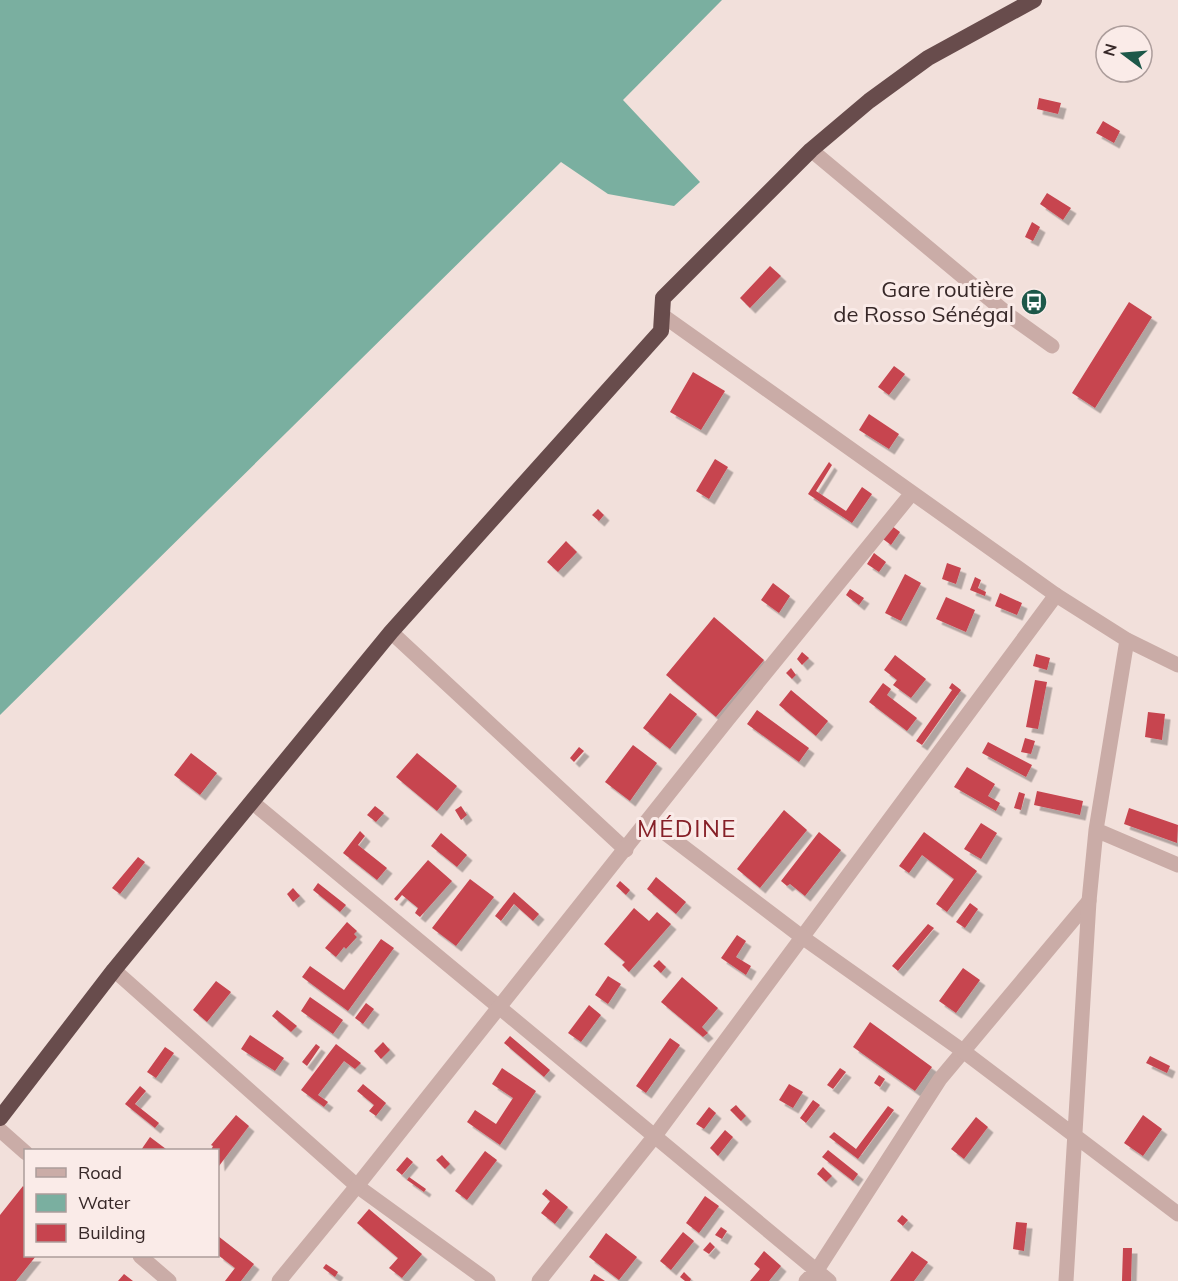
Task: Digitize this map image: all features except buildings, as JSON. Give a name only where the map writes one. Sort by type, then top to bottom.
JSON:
[{"type":"highway","points":[[0,1118],[114,970],[391,632],[661,332],[663,298],[811,150],[869,101],[928,58],[1034,0]]},
{"type":"street","points":[[811,150],[1010,316],[1052,346]]},
{"type":"street","points":[[662,315],[1056,595],[1127,640],[1178,665]]},
{"type":"street","points":[[279,1281],[626,850],[728,719],[912,493]]},
{"type":"street","points":[[538,1281],[654,1137],[1056,595]]},
{"type":"street","points":[[391,632],[626,850]]},
{"type":"street","points":[[1066,1281],[1089,901],[1096,830],[1127,640]]},
{"type":"street","points":[[252,802],[654,1137],[812,1276],[829,1281]]},
{"type":"street","points":[[648,820],[802,937],[963,1051],[1178,1214]]},
{"type":"street","points":[[1096,830],[1178,865]]},
{"type":"street","points":[[812,1276],[940,1079],[1089,901]]},
{"type":"street","points":[[114,970],[357,1186],[488,1281]]},
{"type":"street","points":[[0,1130],[24,1151]]},
{"type":"street","points":[[141,1257],[169,1281]]},
{"type":"water","points":[[0,0],[722,0],[623,100],[700,182],[674,206],[608,194],[561,162],[0,715]]},
{"type":"place","name":"Gare routière de Rosso Sénégal","points":[[1034,302]]},
{"type":"district","name":"MÉDINE","points":[[687,829]]}]
